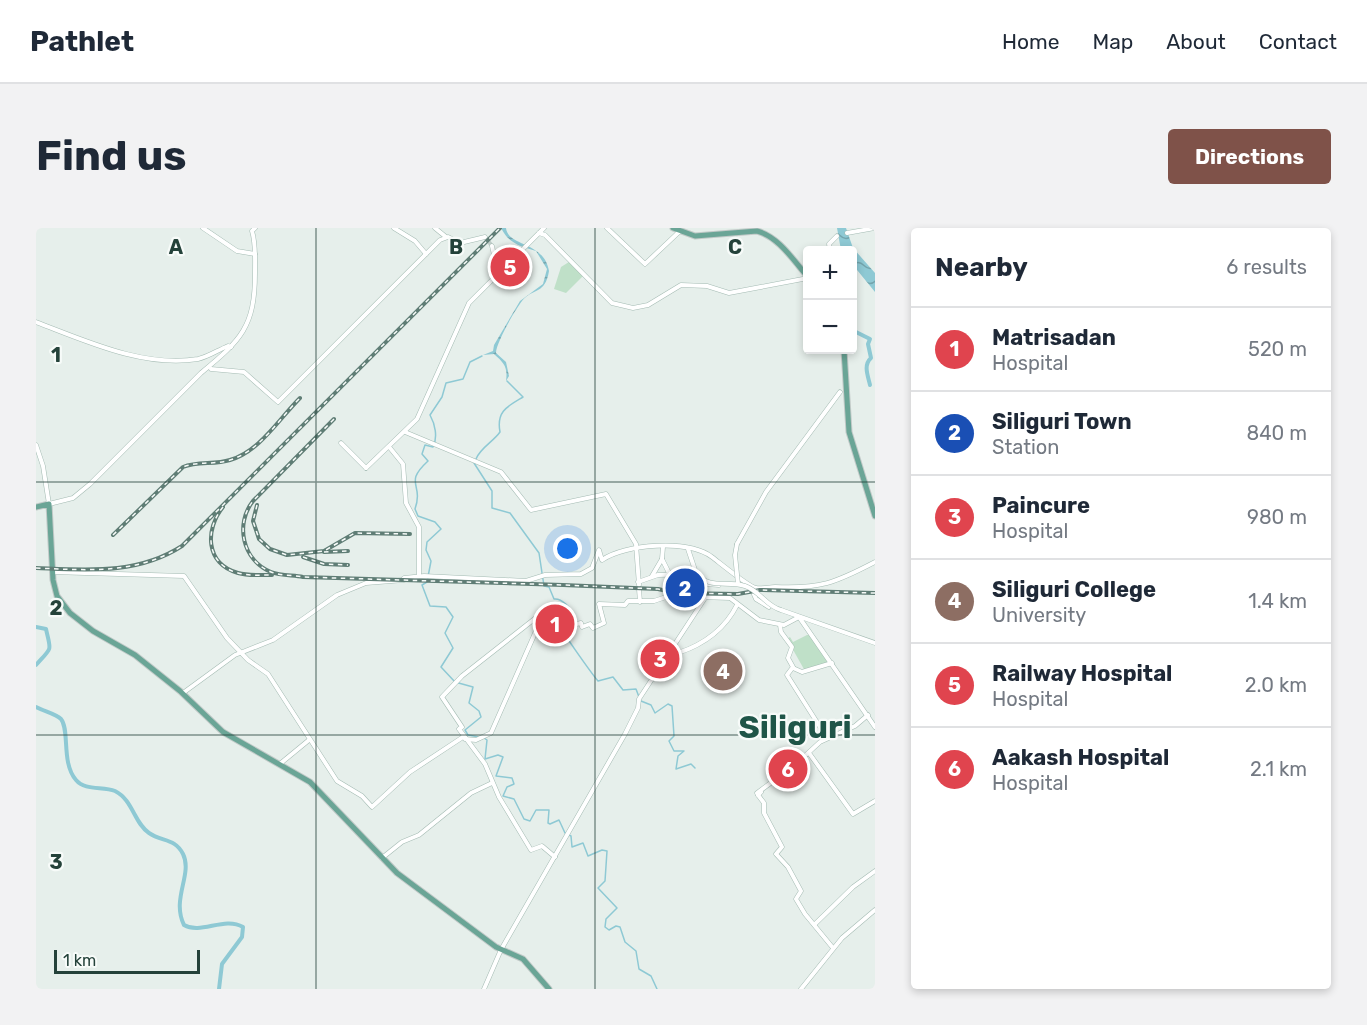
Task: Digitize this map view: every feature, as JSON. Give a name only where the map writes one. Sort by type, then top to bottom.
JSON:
[{"type":"main road","points":[[678,232],[704,237],[760,229]]},
{"type":"main road","points":[[678,232],[705,235],[760,229],[776,240],[803,271]]},
{"type":"main road","points":[[844,354],[844,391],[850,436],[875,516]]},
{"type":"main road","points":[[868,492],[875,508]]},
{"type":"main road","points":[[36,507],[48,504],[51,572],[57,596],[70,613],[93,631],[135,655],[185,694],[223,732],[281,763],[318,790],[402,877],[501,950],[523,959],[548,989]]},
{"type":"main road","points":[[185,694],[219,731],[281,764],[318,790]]},
{"type":"street","points":[[203,228],[237,251],[255,254]]},
{"type":"street","points":[[36,445],[43,466],[48,504],[73,498],[201,373],[210,369],[231,347],[243,330],[255,303],[255,254],[252,231],[255,228]]},
{"type":"street","points":[[394,228],[415,241],[426,254]]},
{"type":"street","points":[[435,228],[446,237],[460,243],[485,237]]},
{"type":"street","points":[[342,444],[366,468],[406,432],[418,418],[467,306],[544,228]]},
{"type":"street","points":[[607,228],[645,264],[678,232]]},
{"type":"street","points":[[848,233],[875,228]]},
{"type":"street","points":[[539,233],[545,235],[612,303],[633,308],[648,305],[681,285],[708,286],[730,292],[803,277]]},
{"type":"street","points":[[830,246],[837,236]]},
{"type":"street","points":[[210,369],[244,372],[278,402],[426,254],[446,237]]},
{"type":"street","points":[[492,246],[493,252],[505,265]]},
{"type":"street","points":[[36,322],[106,349],[169,361],[200,359],[223,348],[231,347]]},
{"type":"street","points":[[738,584],[735,555],[743,531],[766,492],[844,391]]},
{"type":"street","points":[[406,432],[502,472],[531,510],[606,494],[637,547],[640,602]]},
{"type":"street","points":[[389,447],[404,465],[407,505],[419,527],[419,576]]},
{"type":"street","points":[[185,694],[241,652],[273,640],[337,595],[366,583],[424,576],[526,581],[544,575],[565,576],[584,573],[592,568],[599,550],[602,560],[615,553],[637,547],[688,549],[710,556],[752,588],[756,598],[770,608],[788,613]]},
{"type":"street","points":[[639,586],[652,576],[662,559],[663,547]]},
{"type":"street","points":[[688,549],[695,572],[708,583],[738,584],[754,590],[772,607],[875,642]]},
{"type":"street","points":[[662,559],[669,574]]},
{"type":"street","points":[[652,576],[694,574],[708,585],[752,588],[819,588],[840,582],[875,563]]},
{"type":"street","points":[[51,572],[184,576],[227,638],[268,674],[337,781],[363,796],[372,807],[410,772],[464,738],[478,738],[491,732],[543,614]]},
{"type":"street","points":[[543,614],[568,623],[581,622],[582,627],[590,624],[594,628],[604,623],[599,604],[640,602],[669,597],[731,598],[755,619],[780,625],[800,618]]},
{"type":"street","points":[[485,987],[501,950],[625,734],[640,698],[706,598]]},
{"type":"street","points":[[672,649],[678,652],[688,649],[727,624],[737,605]]},
{"type":"street","points":[[543,614],[457,682],[442,697],[462,727],[459,729],[464,738],[485,764],[492,783],[531,850],[542,846],[555,858]]},
{"type":"street","points":[[800,618],[875,726]]},
{"type":"street","points":[[780,625],[781,632],[791,645],[788,658],[793,668],[801,672],[831,664]]},
{"type":"street","points":[[793,668],[787,672],[789,679],[827,738]]},
{"type":"street","points":[[833,948],[801,908],[796,897],[801,891],[788,867],[777,854],[782,847],[764,813],[764,803],[759,793],[827,738],[854,727],[868,715]]},
{"type":"street","points":[[281,763],[309,740]]},
{"type":"street","points":[[809,753],[853,814],[875,801]]},
{"type":"street","points":[[382,858],[402,842],[416,837],[471,793],[492,783]]},
{"type":"street","points":[[815,924],[857,883],[875,871]]},
{"type":"street","points":[[801,989],[833,948],[875,910]]},
{"type":"green space","points":[[569,262],[583,276],[566,293],[554,289],[561,267]]},
{"type":"green space","points":[[807,635],[830,664],[805,671],[787,639],[790,637],[793,642]]},
{"type":"water","points":[[501,228],[506,228],[513,239],[534,249],[540,254],[546,261],[549,271],[545,284],[526,297],[519,305],[499,342],[496,353],[506,362],[509,376],[506,381],[506,369],[500,360],[494,354],[483,355],[493,351],[494,345],[520,301],[543,284],[547,269],[536,251],[512,241]]},
{"type":"water","points":[[837,228],[846,228],[852,246],[840,246]]},
{"type":"water","points":[[857,253],[875,273],[875,292],[857,270]]},
{"type":"waterway","points":[[857,332],[870,339],[868,344],[871,358],[867,367],[870,385]]},
{"type":"waterway","points":[[479,737],[468,735],[465,730],[481,717],[479,711],[469,703],[473,687],[455,682],[441,667],[453,648],[445,633],[453,617],[446,607],[430,606],[422,585],[427,582],[431,561],[426,550],[427,542],[441,529],[435,522],[418,516],[415,509],[417,500],[415,479],[428,461],[422,454],[425,445],[433,447],[436,435],[430,415],[442,397],[446,383],[463,379],[470,362],[482,356]]},
{"type":"waterway","points":[[476,459],[500,432],[500,419],[504,410],[523,397],[507,381]]},
{"type":"waterway","points":[[474,463],[492,491],[492,508],[510,513],[539,553],[544,586],[549,587],[554,599],[563,602],[570,609],[573,615],[568,621]]},
{"type":"waterway","points":[[564,624],[560,626],[562,630],[598,681],[613,677],[623,690],[636,689],[639,697]]},
{"type":"waterway","points":[[36,627],[46,629],[50,645],[48,651],[36,665]]},
{"type":"waterway","points":[[641,701],[651,705],[655,713],[668,704],[672,706],[674,736],[669,741],[674,751],[684,751],[678,756],[676,769],[691,764],[695,768]]},
{"type":"waterway","points":[[36,707],[61,719],[64,724],[67,756],[71,773],[76,780],[84,786],[115,791],[126,800],[144,829],[180,849],[186,870],[180,906],[184,925],[198,928],[228,923],[243,927],[242,937],[222,964],[219,989]]},
{"type":"waterway","points":[[484,738],[487,740],[485,759],[498,755],[503,757],[496,776],[512,778],[514,784],[507,787],[503,796],[514,799],[524,819],[530,821],[536,810],[549,810],[548,823],[559,820],[565,833],[571,836],[572,847],[583,843],[588,856],[602,850],[607,851],[605,881],[598,888],[617,908],[606,919],[605,927],[609,930],[616,926],[620,927],[625,942],[636,951],[639,969],[651,976],[657,989]]},
{"type":"tunnel","points":[[485,237],[492,246]]},
{"type":"railway","points":[[36,568],[111,569],[147,562],[182,546],[500,228]]},
{"type":"railway","points":[[113,535],[183,467],[230,460],[241,456],[260,442],[300,398]]},
{"type":"railway","points":[[334,419],[253,501],[247,510],[243,530],[244,541],[253,559],[271,572],[303,577],[658,589],[676,593],[738,594],[760,590],[875,593]]},
{"type":"railway","points":[[257,505],[253,521],[259,539],[270,549],[287,555],[324,551],[355,533],[410,534]]},
{"type":"railway","points":[[223,507],[213,525],[211,535],[211,545],[219,562],[238,573],[272,575]]},
{"type":"railway","points":[[324,552],[348,551]]},
{"type":"railway","points":[[303,557],[324,564],[348,565]]},
{"type":"place","name":"Railway Hospital","points":[[510,267]]},
{"type":"place","name":"Siliguri Town","points":[[685,588]]},
{"type":"place","name":"Matrisadan","points":[[555,624]]},
{"type":"place","name":"Paincure","points":[[660,659]]},
{"type":"place","name":"Siliguri College","points":[[723,671]]},
{"type":"place","name":"Aakash Hospital","points":[[788,769]]},
{"type":"district","name":"Siliguri","points":[[795,727]]}]
